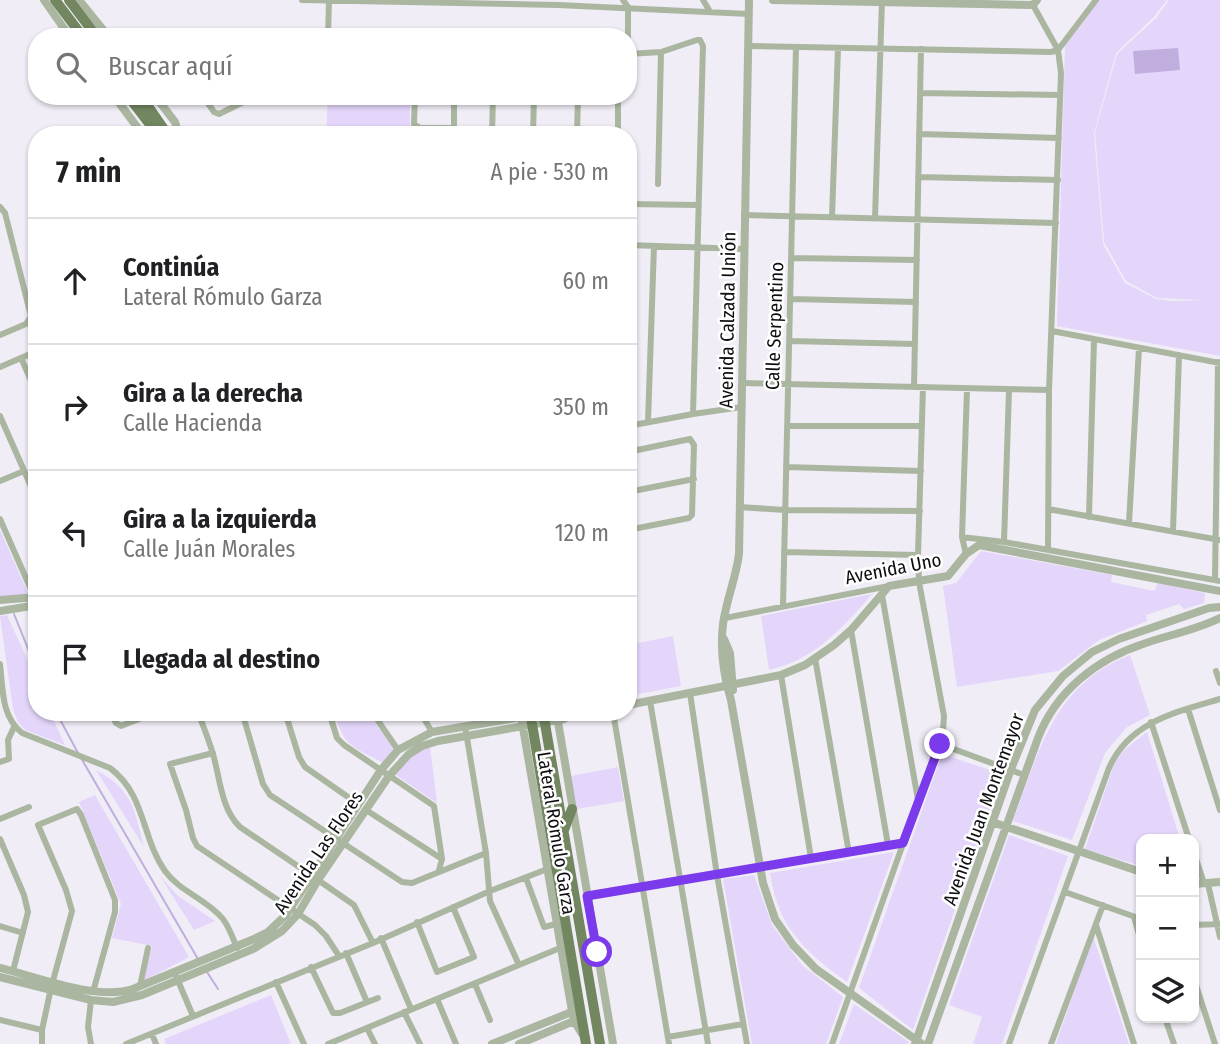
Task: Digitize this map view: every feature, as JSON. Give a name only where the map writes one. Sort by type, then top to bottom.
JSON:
[{"type":"main road","points":[[55,0],[76,28]]},
{"type":"main road","points":[[69,0],[90,28]]},
{"type":"main road","points":[[135,105],[151,126]]},
{"type":"main road","points":[[147,105],[162,126]]},
{"type":"main road","points":[[533,721],[551,868],[575,1014]]},
{"type":"main road","points":[[534,721],[564,830],[582,946],[592,1043]]},
{"type":"main road","points":[[564,830],[572,809]]},
{"type":"main road","points":[[575,1014],[586,993],[582,946]]},
{"type":"main road","points":[[575,1014],[587,1015],[591,1022],[592,1043]]},
{"type":"street","points":[[44,0],[64,28]]},
{"type":"street","points":[[79,0],[102,28]]},
{"type":"street","points":[[302,0],[556,2],[748,14]]},
{"type":"street","points":[[623,0],[628,7],[628,28]]},
{"type":"street","points":[[703,0],[709,10]]},
{"type":"street","name":"Avenida Calzada Unión","points":[[750,0],[738,558],[725,618],[722,652],[731,686],[731,700],[762,883],[775,919],[793,945],[816,969],[918,1043]]},
{"type":"street","points":[[773,0],[1036,3],[1058,50],[1060,95],[1049,390],[1048,550]]},
{"type":"street","points":[[748,46],[1030,53],[1058,50],[1096,0]]},
{"type":"street","points":[[328,28],[329,1]]},
{"type":"street","points":[[875,218],[881,1]]},
{"type":"street","points":[[637,53],[661,52],[697,40],[700,40],[703,46],[693,414]]},
{"type":"street","name":"Calle Serpentino","points":[[783,605],[796,47]]},
{"type":"street","points":[[832,217],[838,48]]},
{"type":"street","points":[[914,387],[921,49]]},
{"type":"street","points":[[658,184],[661,52]]},
{"type":"street","points":[[920,93],[1060,95]]},
{"type":"street","points":[[121,105],[136,126]]},
{"type":"street","points":[[162,105],[177,126]]},
{"type":"street","points":[[209,105],[214,112],[223,113],[238,105]]},
{"type":"street","points":[[415,105],[414,124],[417,126]]},
{"type":"street","points":[[454,105],[454,126]]},
{"type":"street","points":[[492,126],[493,105]]},
{"type":"street","points":[[533,126],[534,105]]},
{"type":"street","points":[[577,126],[578,105]]},
{"type":"street","points":[[618,105],[618,126]]},
{"type":"street","points":[[919,134],[1059,138]]},
{"type":"street","points":[[918,177],[1058,180]]},
{"type":"street","points":[[637,204],[697,205]]},
{"type":"street","points":[[0,207],[5,213],[28,304]]},
{"type":"street","points":[[744,215],[1056,223]]},
{"type":"street","points":[[637,245],[743,248]]},
{"type":"street","points":[[648,422],[654,246]]},
{"type":"street","points":[[792,258],[917,260]]},
{"type":"street","points":[[791,299],[916,302]]},
{"type":"street","points":[[0,335],[28,321]]},
{"type":"street","points":[[1052,331],[1219,362],[1217,581]]},
{"type":"street","points":[[1089,517],[1094,340]]},
{"type":"street","points":[[790,341],[915,344]]},
{"type":"street","points":[[1129,523],[1139,348]]},
{"type":"street","points":[[0,367],[28,355]]},
{"type":"street","points":[[1173,531],[1179,355]]},
{"type":"street","points":[[21,358],[28,374]]},
{"type":"street","points":[[742,383],[1049,390]]},
{"type":"street","points":[[832,1044],[940,744],[944,716],[919,582],[923,387]]},
{"type":"street","points":[[966,554],[962,537],[967,388]]},
{"type":"street","points":[[1004,542],[1009,390]]},
{"type":"street","points":[[637,424],[742,407]]},
{"type":"street","points":[[0,416],[28,480]]},
{"type":"street","points":[[787,426],[922,426]]},
{"type":"street","points":[[637,450],[690,439],[694,445],[693,513],[689,518],[637,528]]},
{"type":"street","points":[[786,467],[921,471]]},
{"type":"street","points":[[0,481],[24,471]]},
{"type":"street","points":[[637,490],[694,479]]},
{"type":"street","points":[[739,507],[920,511]]},
{"type":"street","points":[[1048,509],[1217,539]]},
{"type":"street","points":[[0,519],[28,582]]},
{"type":"street","name":"Avenida Uno","points":[[962,537],[1004,542],[1217,581]]},
{"type":"street","name":"Avenida Uno","points":[[725,618],[950,575],[966,554],[979,545],[1220,591]]},
{"type":"street","points":[[784,552],[918,555]]},
{"type":"street","points":[[637,703],[781,675],[815,658],[851,630],[889,586]]},
{"type":"street","points":[[1209,608],[1210,589]]},
{"type":"street","points":[[883,595],[918,801]]},
{"type":"street","points":[[0,600],[28,600]]},
{"type":"street","points":[[0,611],[28,602]]},
{"type":"street","name":"Avenida Juan Montemayor","points":[[918,1043],[992,822],[1030,720],[1042,700],[1081,660],[1119,639],[1209,608],[1220,607]]},
{"type":"street","name":"Avenida Juan Montemayor","points":[[928,1044],[1042,728],[1062,696],[1092,669],[1123,651],[1220,618]]},
{"type":"street","points":[[851,630],[888,845]]},
{"type":"street","points":[[1119,639],[1123,651]]},
{"type":"street","points":[[815,658],[849,853]]},
{"type":"street","points":[[0,663],[5,708],[14,727],[22,733],[110,768],[123,778],[139,806],[153,850],[167,874],[222,919],[238,950]]},
{"type":"street","points":[[1216,671],[1220,683]]},
{"type":"street","points":[[781,675],[811,858]]},
{"type":"street","points":[[690,693],[747,1044]]},
{"type":"street","points":[[1009,1044],[1117,751],[1151,722],[1220,699]]},
{"type":"street","points":[[650,701],[708,1044]]},
{"type":"street","points":[[1188,709],[1220,810]]},
{"type":"street","points":[[116,721],[118,725],[135,721]]},
{"type":"street","points":[[201,721],[213,752],[225,801],[236,824],[354,905],[373,943]]},
{"type":"street","points":[[245,721],[266,789],[275,799],[402,882],[412,883],[486,853]]},
{"type":"street","points":[[288,721],[299,757],[305,767],[358,804]]},
{"type":"street","points":[[332,721],[340,741],[433,804],[442,859],[439,870]]},
{"type":"street","points":[[378,721],[398,750]]},
{"type":"street","points":[[425,721],[432,732]]},
{"type":"street","points":[[477,721],[485,733]]},
{"type":"street","name":"Avenida Las Flores","points":[[0,968],[105,1002],[131,999],[176,976],[238,950],[268,932],[294,911],[314,877],[403,759],[416,749],[479,724],[502,721]]},
{"type":"street","name":"Avenida Las Flores","points":[[340,842],[358,804],[398,750],[432,732],[485,733],[521,721]]},
{"type":"street","name":"Lateral Rómulo Garza","points":[[558,721],[613,1044]]},
{"type":"street","points":[[614,721],[669,1041],[706,1030],[743,1024]]},
{"type":"street","points":[[1151,722],[1187,834]]},
{"type":"street","points":[[0,762],[9,759],[8,740],[14,727]]},
{"type":"street","points":[[465,731],[486,853],[490,901],[519,965]]},
{"type":"street","points":[[940,744],[1024,775]]},
{"type":"street","points":[[213,752],[170,764],[186,810],[192,838],[197,846],[321,930],[342,954],[367,1002]]},
{"type":"street","points":[[0,819],[29,807]]},
{"type":"street","points":[[42,1044],[42,1030],[52,985],[72,911],[66,890],[38,825],[77,809],[115,900],[115,912],[92,996],[88,1027],[91,1044]]},
{"type":"street","points":[[366,810],[442,859]]},
{"type":"street","points":[[992,822],[1136,870]]},
{"type":"street","points":[[0,839],[24,895],[27,912],[13,971]]},
{"type":"street","points":[[587,896],[903,843]]},
{"type":"street","points":[[1199,866],[1220,937]]},
{"type":"street","points":[[126,1044],[373,943],[489,891],[551,868]]},
{"type":"street","name":"Lateral Rómulo Garza","points":[[551,868],[556,924],[575,1014]]},
{"type":"street","points":[[526,878],[544,927],[556,924]]},
{"type":"street","points":[[1199,884],[1220,882]]},
{"type":"street","points":[[1065,892],[1136,918]]},
{"type":"street","points":[[1051,1044],[1103,905]]},
{"type":"street","points":[[417,922],[437,972],[474,957],[453,907]]},
{"type":"street","points":[[1199,925],[1218,924]]},
{"type":"street","points":[[1096,925],[1134,1044]]},
{"type":"street","points":[[0,926],[23,933]]},
{"type":"street","points":[[381,938],[419,1044]]},
{"type":"street","points":[[140,986],[148,948]]},
{"type":"street","points":[[328,1044],[560,948]]},
{"type":"street","points":[[312,967],[331,1011],[335,1014],[378,998]]},
{"type":"street","points":[[176,976],[194,1016]]},
{"type":"street","name":"Avenida Las Flores","points":[[92,996],[115,994],[176,976]]},
{"type":"street","name":"Avenida Las Flores","points":[[0,977],[52,985]]},
{"type":"street","points":[[276,982],[304,1044]]},
{"type":"street","points":[[475,984],[490,1020]]},
{"type":"street","points":[[1199,994],[1215,1044]]},
{"type":"street","points":[[437,999],[456,1044]]},
{"type":"street","points":[[492,1044],[575,1014]]},
{"type":"street","points":[[524,1031],[524,1043],[575,1014]]},
{"type":"street","points":[[0,1020],[42,1030]]},
{"type":"street","points":[[1168,1023],[1174,1044]]},
{"type":"street","points":[[367,1028],[375,1044]]},
{"type":"street","points":[[152,1034],[156,1044]]},
{"type":"shaded area","points":[[1099,0],[1167,0],[1154,17],[1116,53],[1094,133],[1103,244],[1125,283],[1156,299],[1172,301],[1202,300],[1157,298],[1126,281],[1104,242],[1095,132],[1117,54],[1156,18],[1169,0],[1220,0],[1220,356],[1057,326],[1065,46]]},
{"type":"shaded area","points":[[1178,48],[1180,70],[1135,74],[1133,51]]},
{"type":"shaded area","points":[[328,105],[410,105],[410,126],[326,126]]},
{"type":"shaded area","points":[[0,530],[28,593],[27,595],[0,598]]},
{"type":"shaded area","points":[[981,551],[1112,575],[1111,582],[1154,591],[1158,583],[1205,593],[1204,603],[1184,609],[1179,604],[1146,615],[1147,621],[1099,640],[1058,671],[957,687],[943,586],[956,583]]},
{"type":"shaded area","points":[[872,594],[839,630],[814,651],[769,670],[761,616]]},
{"type":"shaded area","points":[[7,615],[28,661],[28,721],[54,721],[65,745],[25,730],[18,722],[13,709],[0,616]]},
{"type":"shaded area","points":[[673,636],[681,686],[637,694],[637,643]]},
{"type":"shaded area","points":[[1130,655],[1150,715],[1127,727],[1105,753],[1072,840],[1013,821],[1041,746],[1066,702],[1104,668]]},
{"type":"shaded area","points":[[338,721],[374,721],[394,748],[383,763],[351,744]]},
{"type":"shaded area","points":[[1147,732],[1178,834],[1136,834],[1136,864],[1085,849],[1115,762],[1124,750]]},
{"type":"shaded area","points":[[430,746],[437,803],[396,775],[408,758]]},
{"type":"shaded area","points":[[942,754],[1002,774],[913,1030],[859,988]]},
{"type":"shaded area","points":[[618,767],[624,801],[577,809],[571,776]]},
{"type":"shaded area","points":[[96,770],[125,793],[134,811],[144,847]]},
{"type":"shaded area","points":[[95,795],[189,957],[142,982],[152,946],[112,938],[121,904],[79,802]]},
{"type":"shaded area","points":[[1009,835],[1068,856],[1002,1044],[973,1044],[982,1017],[949,1005]]},
{"type":"shaded area","points":[[894,852],[847,982],[816,958],[790,928],[777,901],[770,873]]},
{"type":"shaded area","points":[[754,875],[772,925],[802,965],[843,997],[826,1044],[752,1044],[723,879]]},
{"type":"shaded area","points":[[160,876],[178,896],[215,921],[194,930]]},
{"type":"shaded area","points":[[1093,936],[1129,1044],[1056,1044]]},
{"type":"shaded area","points":[[271,995],[291,1044],[166,1044],[164,1039]]},
{"type":"shaded area","points":[[854,1004],[909,1042],[908,1044],[839,1044]]},
{"type":"waterway","points":[[14,614],[28,649]]},
{"type":"waterway","points":[[61,721],[78,753]]},
{"type":"waterway","points":[[81,758],[198,959]]},
{"type":"waterway","points":[[207,972],[218,989]]},
{"type":"route","points":[[597,952],[587,896],[903,843],[940,744]]}]
